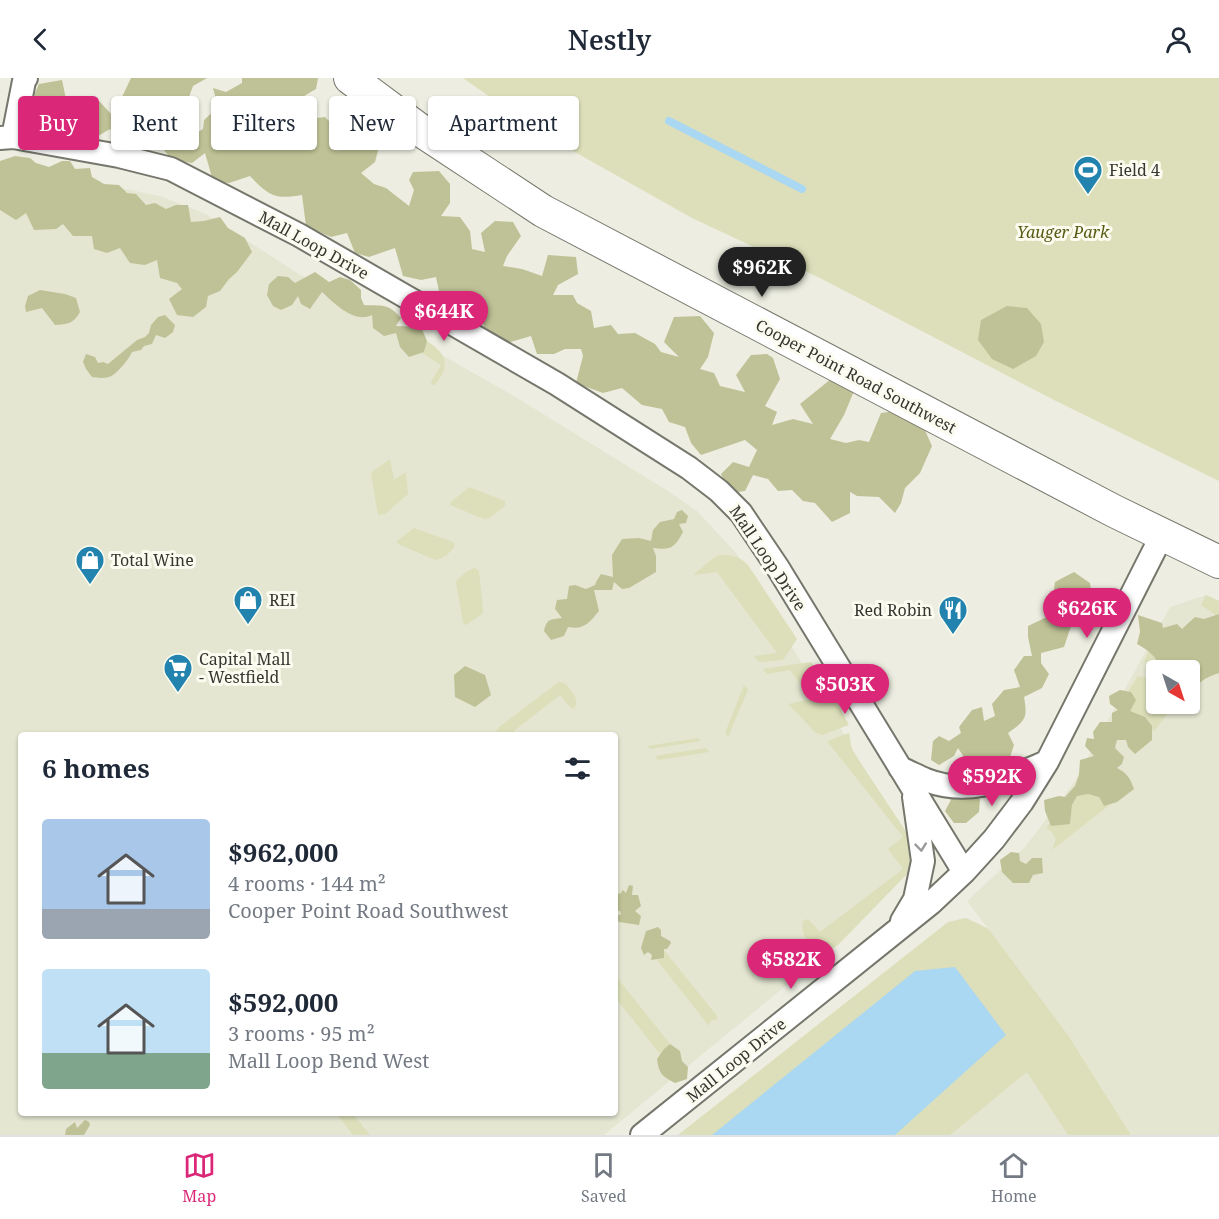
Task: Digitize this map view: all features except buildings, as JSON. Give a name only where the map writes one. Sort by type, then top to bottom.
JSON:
[{"type":"main road","name":"Cooper Point Road Southwest","points":[[350,78],[420,130],[543,211],[1162,535],[1219,562]]},
{"type":"street","points":[[7,137],[26,78]]},
{"type":"street","name":"Mall Loop Drive","points":[[7,137],[119,156],[171,169],[299,235],[562,387],[689,468],[741,513],[778,568],[964,872],[897,931],[642,1135]]},
{"type":"street","points":[[964,872],[994,839],[1022,802],[1047,762],[1162,535]]},
{"type":"street","points":[[900,768],[927,780],[970,788],[1007,778],[1047,762]]},
{"type":"street","points":[[897,931],[915,899],[922,861],[913,789]]},
{"type":"shaded area","points":[[0,169],[81,180],[160,196],[206,214],[294,271],[514,396],[668,491],[697,511],[737,554],[918,859],[816,961],[604,1135],[0,1135]]},
{"type":"shaded area","points":[[1206,595],[1219,601],[1219,1135],[1131,1135],[1068,1035],[967,901],[1025,847],[1073,784],[1170,607]]},
{"type":"shaded area","points":[[1031,1053],[1094,1135],[932,1135]]},
{"type":"green space","points":[[131,78],[207,78],[193,86],[189,96],[122,96]]},
{"type":"green space","points":[[242,78],[318,78],[316,89],[304,96],[215,96],[213,88],[226,92],[242,83]]},
{"type":"green space","name":"Yauger Park","points":[[463,78],[1219,78],[1219,481],[1054,400],[822,279],[692,218],[571,150],[579,150],[579,96],[489,96]]},
{"type":"green space","points":[[62,80],[65,96],[34,95],[39,84]]},
{"type":"green space","points":[[99,101],[111,114],[111,130],[99,135]]},
{"type":"green space","points":[[211,114],[211,150],[317,150],[317,118],[325,117],[329,121],[329,150],[378,150],[375,162],[361,173],[374,184],[386,188],[409,206],[414,190],[409,180],[413,172],[439,171],[450,184],[450,203],[441,216],[460,217],[470,231],[472,249],[485,252],[481,233],[495,221],[513,222],[521,236],[503,266],[522,269],[542,276],[548,255],[576,257],[578,274],[558,285],[553,295],[573,295],[577,303],[591,311],[594,328],[611,325],[618,334],[635,333],[655,344],[661,352],[679,357],[664,342],[674,317],[700,316],[714,333],[708,357],[700,369],[714,373],[720,386],[745,392],[736,375],[751,355],[767,354],[773,358],[780,379],[765,406],[777,412],[772,425],[793,419],[813,424],[800,404],[831,379],[854,391],[830,439],[846,443],[859,440],[869,442],[881,413],[903,410],[923,426],[932,446],[920,473],[905,488],[901,503],[895,513],[879,497],[857,496],[850,492],[850,513],[832,522],[815,503],[803,501],[792,490],[778,491],[768,479],[753,475],[745,491],[730,493],[721,474],[733,462],[749,467],[757,450],[745,440],[701,455],[691,443],[685,427],[669,422],[662,409],[642,405],[622,388],[603,393],[576,383],[583,356],[581,349],[565,349],[554,354],[537,354],[531,336],[507,343],[489,335],[475,309],[464,313],[440,296],[436,277],[421,280],[403,276],[395,248],[369,257],[355,253],[347,233],[331,237],[306,226],[302,195],[285,197],[267,192],[250,176],[229,183],[213,181],[205,153],[192,163],[172,160],[164,150],[199,150],[199,131],[203,129],[204,120]]},
{"type":"green space","points":[[15,156],[30,158],[36,163],[49,167],[62,161],[70,161],[75,169],[90,168],[92,177],[104,184],[119,185],[127,193],[136,194],[146,205],[155,203],[166,209],[176,205],[188,205],[191,222],[220,217],[228,228],[245,238],[252,252],[220,291],[208,296],[206,307],[193,317],[177,315],[169,299],[182,289],[177,283],[160,278],[157,260],[145,265],[130,263],[120,248],[107,253],[94,249],[92,236],[73,236],[63,224],[56,229],[34,230],[26,213],[16,220],[0,210],[0,161]]},
{"type":"green space","points":[[315,272],[329,282],[340,277],[350,280],[361,290],[364,305],[384,306],[401,318],[396,326],[421,327],[427,341],[424,352],[409,357],[400,347],[396,333],[384,336],[373,328],[372,315],[358,317],[351,315],[322,292],[310,309],[301,304],[298,296],[292,305],[281,310],[273,306],[267,295],[269,284],[278,276],[288,277],[295,283]]},
{"type":"green space","points":[[40,290],[76,298],[80,312],[70,323],[55,325],[42,308],[26,312],[28,296]]},
{"type":"green space","points":[[1007,306],[1027,308],[1041,324],[1044,342],[1036,356],[1013,369],[992,359],[978,340],[981,320]]},
{"type":"green space","points":[[165,315],[175,325],[173,332],[165,338],[156,335],[152,344],[132,352],[124,365],[113,375],[106,378],[92,377],[83,362],[86,354],[95,357],[98,363],[108,364],[137,340],[145,337],[158,317]]},
{"type":"green space","points":[[427,341],[439,351],[445,367],[434,385],[431,382],[441,365],[422,353]]},
{"type":"green space","points":[[390,459],[394,480],[406,472],[408,494],[385,514],[378,515],[371,474]]},
{"type":"green space","points":[[469,487],[505,501],[505,506],[490,518],[484,519],[450,505]]},
{"type":"green space","points":[[682,510],[688,516],[686,523],[679,524],[683,532],[677,542],[664,549],[653,548],[656,556],[656,572],[629,588],[622,589],[614,582],[612,590],[594,590],[599,611],[586,625],[568,627],[564,636],[551,640],[544,631],[546,624],[550,620],[562,618],[555,609],[557,600],[567,599],[569,586],[575,585],[586,589],[595,585],[601,574],[613,577],[612,555],[622,539],[639,538],[651,541],[653,530],[660,522],[674,519],[677,512]]},
{"type":"green space","points":[[414,528],[453,542],[455,546],[446,555],[435,560],[398,544],[397,541]]},
{"type":"green space","points":[[720,555],[736,557],[748,565],[797,639],[783,660],[759,662],[754,656],[777,653],[717,572],[694,574]]},
{"type":"green space","points":[[475,568],[479,571],[483,610],[482,614],[466,625],[463,623],[456,582]]},
{"type":"green space","points":[[1074,572],[1090,583],[1093,602],[1066,610],[1053,597],[1055,582]]},
{"type":"green space","points":[[1206,595],[1219,601],[1219,614],[1216,615],[1201,605]]},
{"type":"green space","points":[[1219,614],[1219,673],[1200,683],[1200,660],[1156,660],[1152,654],[1137,644],[1140,632],[1138,615],[1162,623],[1163,628],[1177,624],[1182,629],[1195,617],[1204,619]]},
{"type":"green space","points":[[1051,615],[1071,626],[1064,647],[1041,653],[1041,663],[1049,674],[1042,688],[1024,697],[1026,710],[1024,719],[1008,733],[1014,745],[1009,760],[989,771],[974,773],[958,748],[954,756],[939,765],[931,760],[933,741],[939,736],[949,741],[961,733],[959,727],[972,710],[982,707],[984,721],[995,716],[992,704],[1004,690],[1020,687],[1014,670],[1024,656],[1032,656],[1028,626]]},
{"type":"green space","points":[[1149,651],[1151,652],[1155,660],[1146,660],[1143,663]]},
{"type":"green space","points":[[811,662],[849,725],[822,735],[816,733],[788,704],[812,699],[790,670],[767,674],[763,669]]},
{"type":"green space","points":[[465,666],[485,675],[491,695],[475,707],[455,697],[454,675]]},
{"type":"green space","points":[[1138,676],[1146,678],[1146,714],[1167,714],[1153,732],[1152,726],[1130,711],[1131,692],[1128,692]]},
{"type":"green space","points":[[560,682],[566,684],[576,702],[574,709],[560,695],[513,732],[496,732],[499,727]]},
{"type":"green space","points":[[744,685],[748,690],[728,737],[725,733]]},
{"type":"green space","points":[[1120,690],[1131,692],[1136,700],[1130,711],[1145,717],[1152,726],[1152,740],[1135,754],[1128,747],[1126,740],[1117,740],[1115,748],[1124,757],[1122,764],[1117,768],[1128,776],[1134,789],[1117,802],[1104,806],[1099,797],[1088,794],[1077,796],[1072,805],[1070,824],[1051,826],[1045,811],[1044,800],[1059,796],[1065,797],[1075,786],[1079,775],[1080,760],[1094,756],[1085,746],[1087,738],[1094,739],[1093,732],[1100,722],[1112,722],[1112,713],[1118,710],[1110,704],[1109,696]]},
{"type":"green space","points":[[849,733],[852,750],[911,842],[915,866],[838,945],[820,952],[806,939],[803,921],[808,919],[820,932],[903,869],[888,849],[903,837],[827,741]]},
{"type":"green space","points":[[698,738],[701,741],[651,749],[647,746]]},
{"type":"green space","points":[[706,748],[709,752],[658,760],[655,756]]},
{"type":"green space","points":[[970,791],[980,799],[979,812],[966,823],[954,823],[945,811],[953,796]]},
{"type":"green space","points":[[1088,794],[1099,797],[1104,806],[1112,803],[1052,850],[1056,839],[1046,828],[1050,823],[1070,824],[1072,805],[1077,796]]},
{"type":"green space","points":[[1011,852],[1019,853],[1020,861],[1026,864],[1032,858],[1042,858],[1043,873],[1033,875],[1029,883],[1013,883],[1002,872],[1000,860]]},
{"type":"green space","points":[[629,885],[633,886],[632,895],[638,895],[641,906],[635,911],[641,916],[639,925],[618,921],[618,916],[621,914],[618,911],[618,893],[623,890],[626,893]]},
{"type":"green space","points":[[966,918],[990,931],[1068,1035],[1131,1135],[1068,1135],[1027,1072],[950,1135],[678,1135],[948,922]]},
{"type":"green space","points":[[658,927],[661,930],[661,936],[671,943],[667,949],[664,949],[664,958],[651,960],[652,955],[648,952],[644,955],[641,948],[646,931]]},
{"type":"green space","points":[[664,950],[717,1016],[717,1020],[711,1020],[709,1026],[657,960],[663,958]]},
{"type":"green space","points":[[618,979],[670,1044],[660,1054],[618,1001]]},
{"type":"green space","points":[[670,1044],[680,1051],[682,1061],[688,1067],[687,1079],[675,1083],[662,1074],[657,1059]]},
{"type":"green space","points":[[338,1116],[354,1116],[370,1135],[353,1135]]},
{"type":"green space","points":[[85,1120],[90,1125],[84,1135],[65,1135],[66,1129],[75,1122],[77,1128]]},
{"type":"water","points":[[955,967],[1006,1035],[895,1135],[712,1135],[915,971]]},
{"type":"waterway","points":[[669,121],[802,189]]},
{"type":"place","name":"Field 4","points":[[1088,196]]},
{"type":"place","name":"Total Wine","points":[[90,586]]},
{"type":"place","name":"REI","points":[[248,626]]},
{"type":"place","name":"Red Robin","points":[[953,636]]},
{"type":"place","name":"Capital Mall - Westfield","points":[[178,694]]}]
